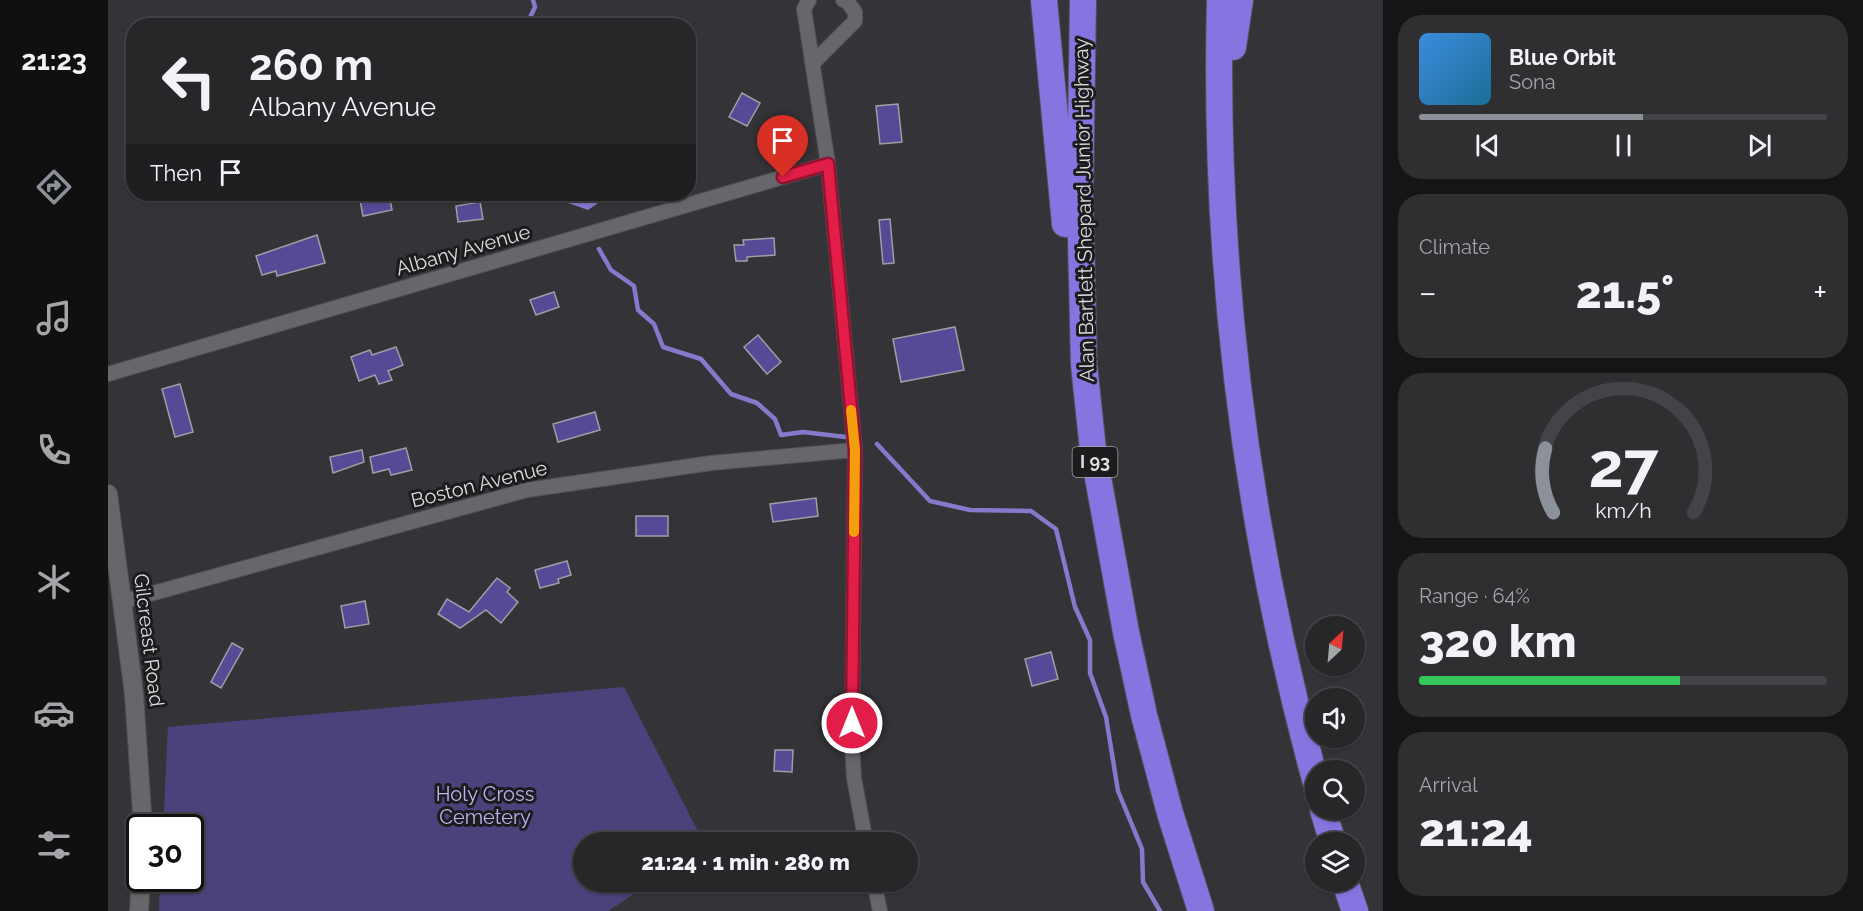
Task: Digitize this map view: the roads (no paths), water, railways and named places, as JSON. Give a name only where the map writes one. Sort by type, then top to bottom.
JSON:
[{"type":"highway","points":[[1044,0],[1071,285],[1084,365]]},
{"type":"highway","name":"Alan Bartlett Shepard Junior Highway","points":[[1083,0],[1080,197],[1084,365],[1093,450],[1126,632],[1170,813],[1201,911]]},
{"type":"highway","points":[[1220,0],[1220,133],[1228,297],[1246,455],[1273,610],[1310,760]]},
{"type":"highway","points":[[1220,133],[1240,0]]},
{"type":"highway","points":[[1348,892],[1355,911]]},
{"type":"street","points":[[809,0],[804,9],[828,164],[855,450],[852,744],[854,778],[864,832]]},
{"type":"street","points":[[813,63],[855,21],[855,12],[847,1],[843,0]]},
{"type":"street","name":"Albany Avenue","points":[[108,374],[828,164]]},
{"type":"street","name":"Boston Avenue","points":[[121,602],[527,490],[711,464],[855,450]]},
{"type":"street","name":"Gilcreast Road","points":[[108,494],[134,694],[142,814]]},
{"type":"street","points":[[139,911],[140,892]]},
{"type":"street","points":[[876,892],[880,911]]},
{"type":"waterway","points":[[530,18],[535,7],[533,0]]},
{"type":"waterway","points":[[599,249],[611,270],[634,286],[638,310],[654,324],[663,347],[701,359],[731,394],[757,403],[775,419],[781,435],[803,432],[846,437]]},
{"type":"waterway","points":[[877,444],[930,501],[970,510],[1031,511],[1056,529],[1075,607],[1090,640],[1090,673],[1106,717],[1118,791],[1142,849],[1143,882],[1160,911]]},
{"type":"park label","name":"Holy Cross Cemetery","points":[[485,806]]}]
